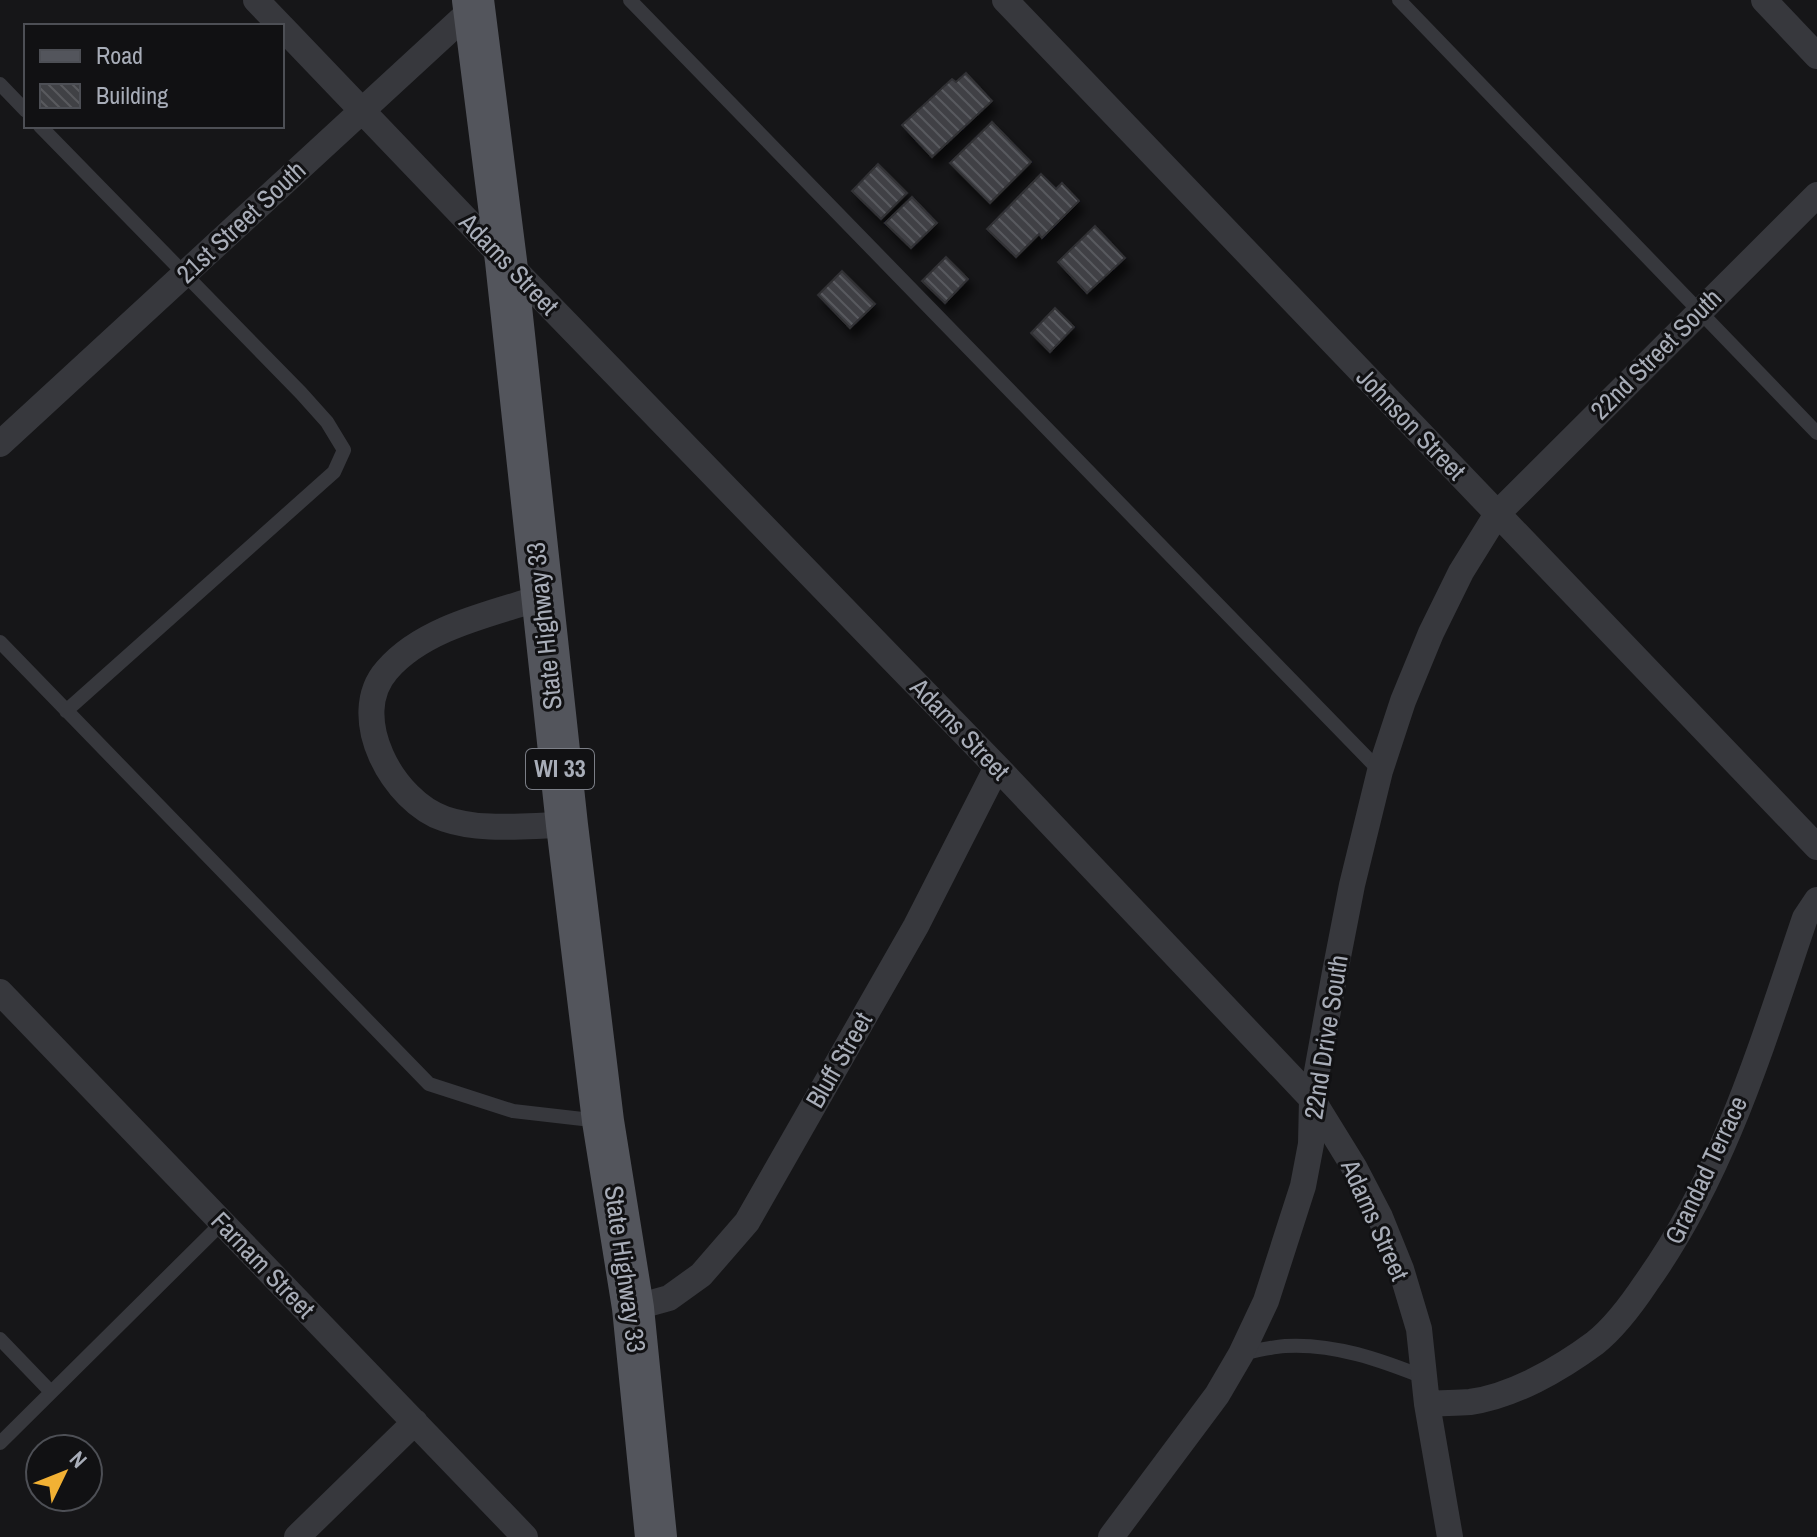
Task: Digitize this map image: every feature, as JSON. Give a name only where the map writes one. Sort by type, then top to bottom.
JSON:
[{"type":"main road","name":"State Highway 33","points":[[477,3],[540,598],[603,1121],[633,1308],[656,1537]]},
{"type":"street","name":"Adams Street","points":[[256,0],[280,24]]},
{"type":"street","name":"Johnson Street","points":[[1005,0],[1817,847]]},
{"type":"street","points":[[1764,0],[1817,56]]},
{"type":"street","name":"21st Street South","points":[[0,444],[477,3]]},
{"type":"street","name":"Adams Street","points":[[284,28],[997,767],[1312,1099],[1354,1167],[1401,1269],[1419,1329],[1450,1537]]},
{"type":"street","name":"22nd Street South","points":[[1497,514],[1698,310],[1817,195]]},
{"type":"street","name":"22nd Drive South","points":[[1111,1537],[1217,1395],[1266,1301],[1303,1186],[1311,1144],[1312,1099],[1352,885],[1380,771],[1403,701],[1431,633],[1461,572],[1497,514]]},
{"type":"street","points":[[540,598],[445,631],[400,658],[386,670],[374,690],[372,722],[374,736],[393,775],[407,794],[434,814],[468,825],[567,825]]},
{"type":"street","name":"Bluff Street","points":[[633,1308],[669,1298],[701,1275],[747,1222],[916,926],[997,767]]},
{"type":"street","name":"Grandad Terrace","points":[[1426,1391],[1471,1402],[1499,1395],[1534,1380],[1597,1341],[1639,1294],[1680,1233],[1701,1193],[1755,1064],[1805,918],[1817,900]]},
{"type":"street","name":"Farnam Street","points":[[0,992],[525,1537]]},
{"type":"street","points":[[297,1537],[415,1422]]},
{"type":"lane","points":[[630,0],[1380,771]]},
{"type":"lane","points":[[1399,0],[1817,433]]},
{"type":"lane","points":[[0,84],[24,109]]},
{"type":"lane","points":[[42,128],[301,393],[327,422],[344,450],[334,472],[66,711]]},
{"type":"lane","points":[[0,642],[429,1084],[513,1111],[603,1121]]},
{"type":"lane","points":[[0,1443],[222,1223]]},
{"type":"lane","points":[[0,1339],[51,1392]]},
{"type":"lane","points":[[1241,1354],[1285,1346],[1334,1349],[1379,1359],[1426,1391]]},
{"type":"building","points":[[966,73],[992,101],[932,157],[902,125],[952,79],[956,82]]},
{"type":"building","points":[[992,122],[1031,162],[990,203],[950,163]]},
{"type":"building","points":[[878,164],[907,193],[881,219],[852,191]]},
{"type":"building","points":[[1041,174],[1056,189],[1062,183],[1079,201],[1042,238],[1039,234],[1016,257],[987,229]]},
{"type":"building","points":[[912,197],[937,223],[911,248],[885,223]]},
{"type":"building","points":[[1095,226],[1125,258],[1087,293],[1058,262]]},
{"type":"building","points":[[946,257],[968,279],[945,303],[922,281]]},
{"type":"building","points":[[842,271],[875,304],[850,328],[818,295]]},
{"type":"building","points":[[1055,308],[1074,327],[1050,352],[1031,333]]}]
